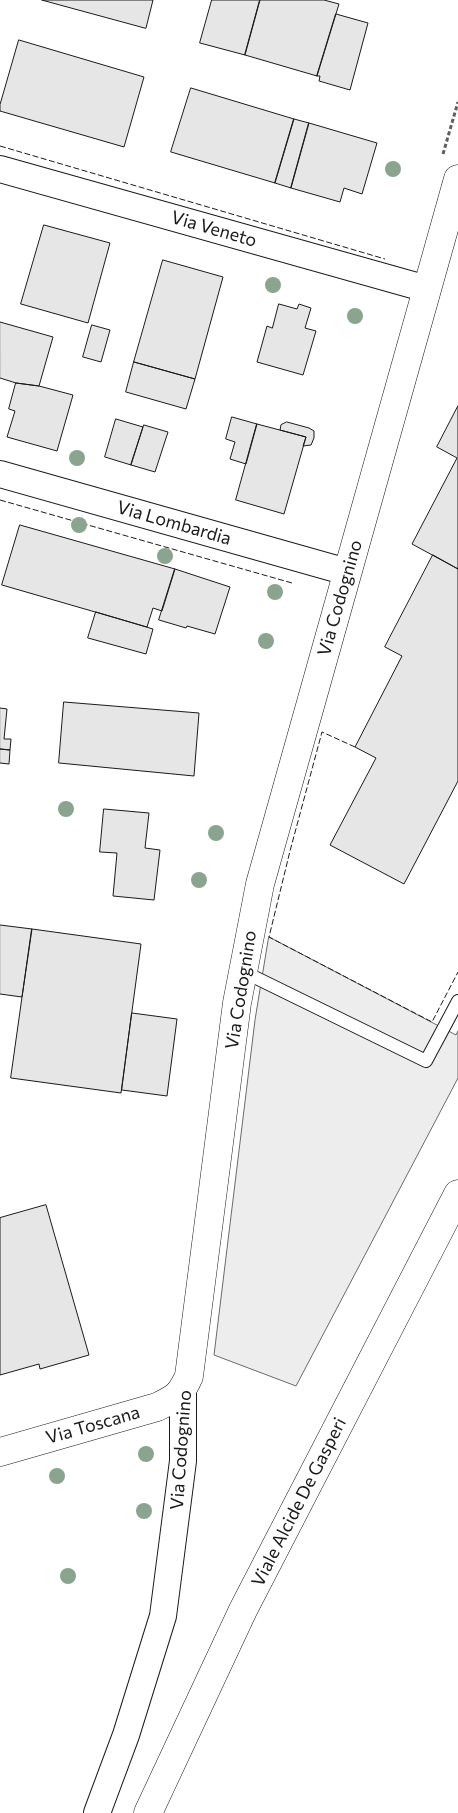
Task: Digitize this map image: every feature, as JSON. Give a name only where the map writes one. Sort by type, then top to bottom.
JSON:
[{"type":"street","name":"Via Veneto","points":[[0,169],[428,289]]},
{"type":"street","name":"Via Codognino","points":[[97,1813],[126,1735],[163,1616],[183,1462],[183,1391],[192,1363],[242,971],[260,884],[458,180]]},
{"type":"street","name":"Via Lombardia","points":[[0,474],[347,572]]},
{"type":"street","name":"Viale Alcide De Gasperi","points":[[148,1813],[243,1610],[458,1194]]},
{"type":"street","name":"Via Toscana","points":[[0,1452],[157,1406],[171,1400],[183,1391]]},
{"type":"lane","points":[[242,971],[426,1061],[458,1001]]},
{"type":"shaded area","points":[[269,937],[456,1035],[458,1031],[458,1078],[296,1386],[214,1355],[255,1020]]},
{"type":"building","points":[[42,0],[153,0],[146,28]]},
{"type":"building","points":[[212,0],[260,0],[245,55],[200,43]]},
{"type":"building","points":[[260,0],[324,0],[339,4],[317,76],[245,55]]},
{"type":"building","points":[[336,14],[368,23],[350,90],[319,81],[320,76],[317,76]]},
{"type":"building","points":[[19,40],[144,77],[124,147],[0,111],[0,105]]},
{"type":"building","points":[[191,88],[294,119],[275,183],[171,152]]},
{"type":"building","points":[[294,119],[309,123],[291,188],[275,183]]},
{"type":"building","points":[[309,123],[377,143],[362,194],[344,188],[340,202],[291,188]]},
{"type":"building","points":[[44,225],[110,243],[88,323],[21,304]]},
{"type":"building","points":[[163,260],[223,277],[195,379],[134,362]]},
{"type":"building","points":[[279,304],[297,309],[299,304],[311,308],[305,328],[316,331],[303,375],[257,362],[267,326],[272,328]]},
{"type":"building","points":[[0,322],[53,337],[39,386],[16,383],[0,378]]},
{"type":"building","points":[[92,325],[110,330],[101,362],[83,357]]},
{"type":"building","points":[[134,362],[195,379],[186,409],[126,392]]},
{"type":"building","points":[[16,383],[39,386],[73,395],[57,451],[7,437],[15,411],[9,409]]},
{"type":"building","points":[[458,406],[458,569],[412,544],[457,458],[437,447]]},
{"type":"building","points":[[232,417],[257,424],[246,464],[230,459],[235,442],[226,439]]},
{"type":"building","points":[[116,419],[143,427],[131,465],[105,457]]},
{"type":"building","points":[[287,422],[314,431],[311,445],[303,446],[306,437],[280,430],[281,425]]},
{"type":"building","points":[[257,424],[306,437],[284,514],[236,500]]},
{"type":"building","points":[[144,425],[168,432],[155,472],[131,465]]},
{"type":"building","points":[[20,525],[175,569],[162,611],[153,608],[147,627],[2,585]]},
{"type":"building","points":[[433,555],[458,569],[458,781],[404,884],[330,845],[376,758],[355,747],[402,656],[385,647]]},
{"type":"building","points":[[175,569],[230,587],[215,634],[159,620]]},
{"type":"building","points":[[96,612],[153,629],[146,654],[88,638]]},
{"type":"building","points":[[64,702],[199,713],[194,776],[59,763]]},
{"type":"building","points":[[0,708],[7,709],[4,739],[11,739],[10,750],[0,749]]},
{"type":"building","points":[[0,749],[10,750],[9,764],[0,763]]},
{"type":"building","points":[[104,809],[149,813],[145,848],[160,850],[154,900],[113,896],[117,853],[100,852]]},
{"type":"building","points":[[0,925],[32,929],[22,997],[0,994]]},
{"type":"building","points":[[32,929],[141,944],[121,1093],[11,1078]]},
{"type":"building","points":[[132,1013],[177,1019],[167,1096],[122,1090]]},
{"type":"building","points":[[46,1205],[89,1355],[40,1369],[39,1364],[0,1375],[0,1218]]},
{"type":"fence","points":[[0,146],[385,259]]},
{"type":"fence","points":[[0,500],[292,583]]},
{"type":"fence","points":[[355,747],[322,732],[269,937],[432,1022],[458,972]]}]
